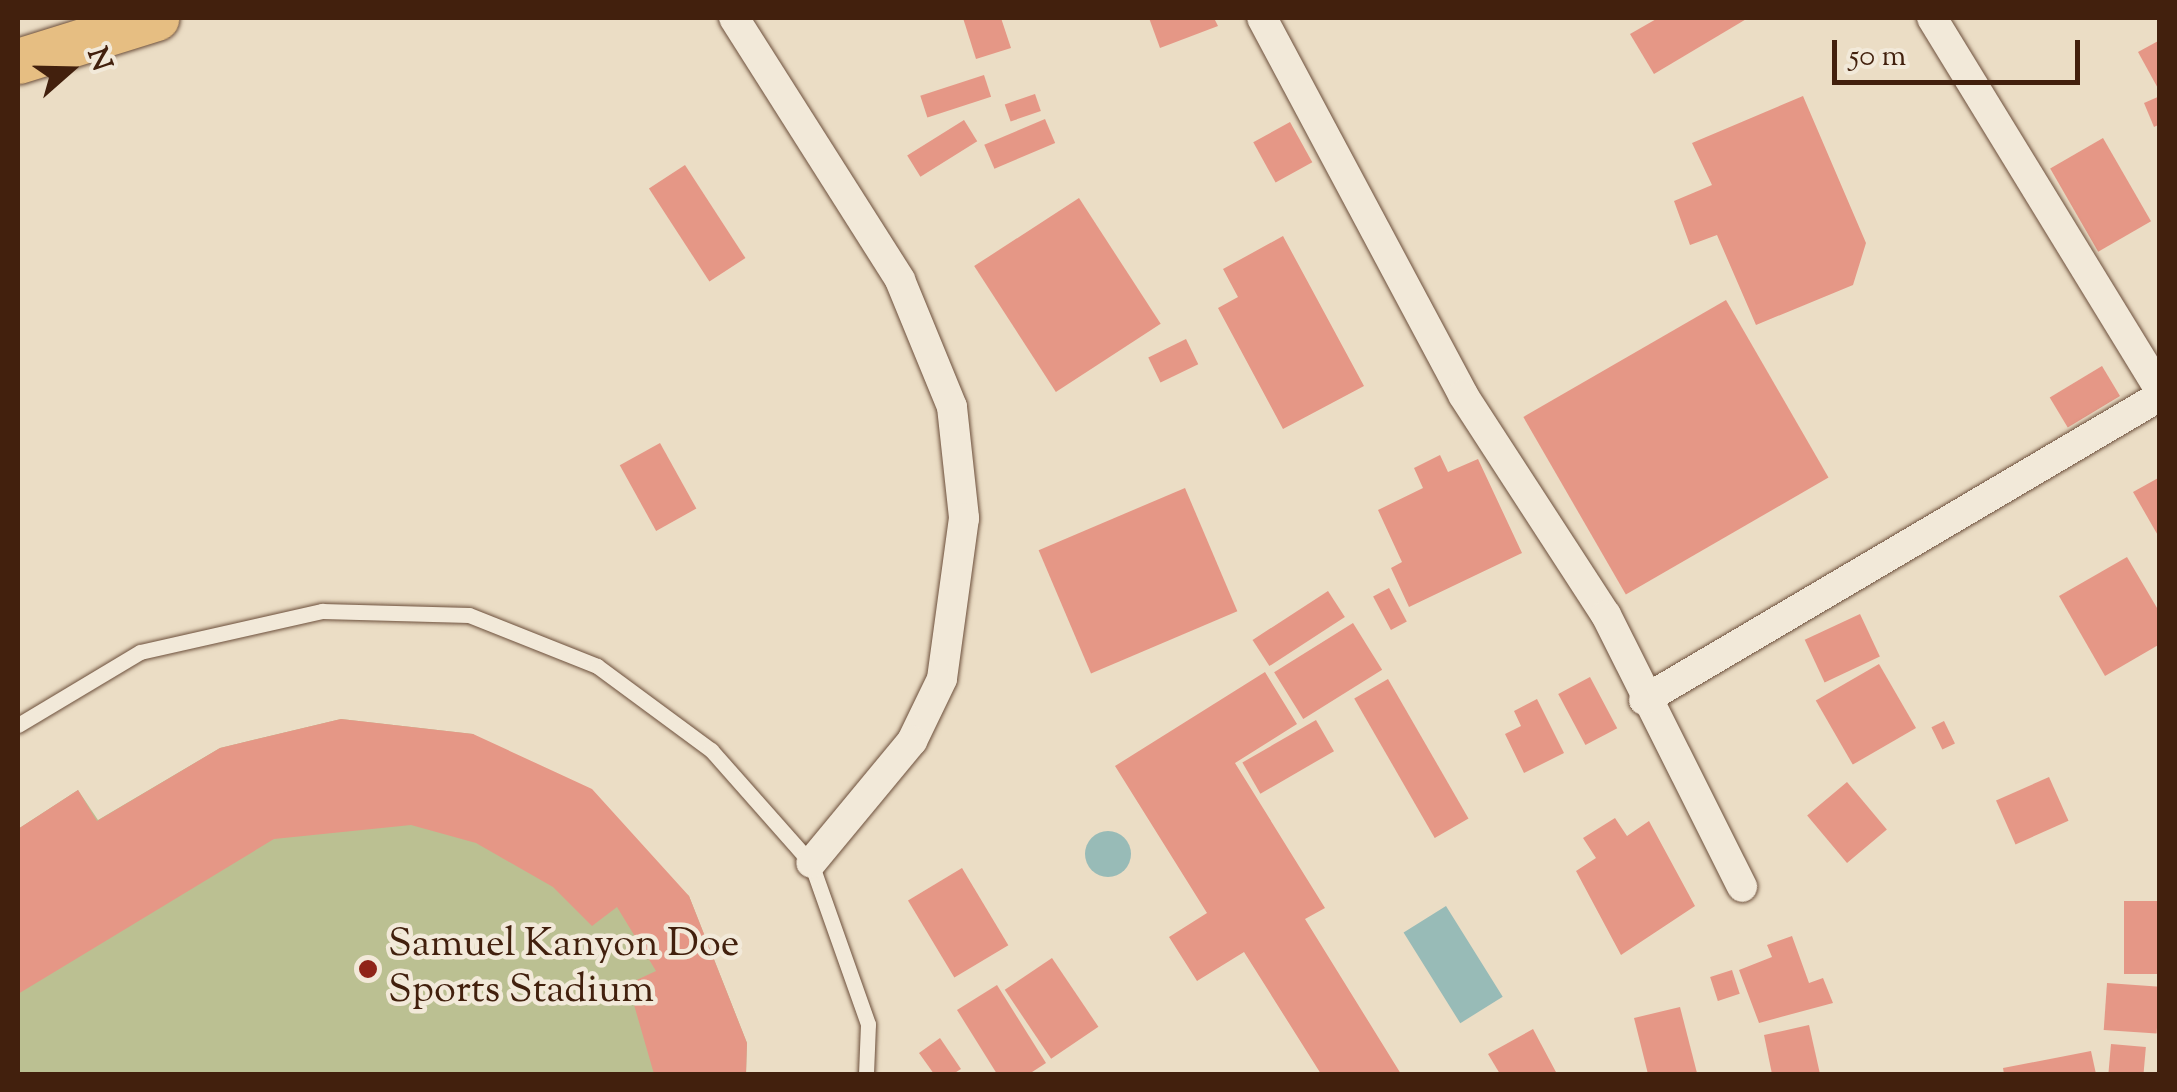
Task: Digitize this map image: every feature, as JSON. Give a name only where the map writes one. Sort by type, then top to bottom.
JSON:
[{"type":"main road","points":[[18,61],[156,18]]},
{"type":"street","points":[[734,18],[900,280],[952,406],[964,518],[942,679],[912,741],[812,863]]},
{"type":"street","points":[[1262,18],[1463,395],[1538,498],[1742,887]]},
{"type":"street","points":[[1644,700],[2160,393],[1932,18]]},
{"type":"lane","points":[[18,724],[140,652],[322,610],[469,614],[597,666],[711,750],[812,863],[868,1024],[866,1074]]},
{"type":"green space","name":"Samuel Kanyon Doe Sports Stadium","points":[[341,719],[473,734],[689,896],[747,1043],[746,1074],[18,1074],[18,829],[78,790],[98,820],[220,748]]},
{"type":"water","points":[[1108,831],[1125,837],[1131,854],[1125,871],[1108,877],[1091,871],[1085,854],[1091,837]]},
{"type":"water","points":[[1446,906],[1503,997],[1460,1023],[1404,932]]},
{"type":"building","points":[[963,18],[1001,18],[1011,48],[976,59]]},
{"type":"building","points":[[1149,18],[1214,18],[1218,26],[1160,48]]},
{"type":"building","points":[[1658,18],[1748,18],[1654,74],[1630,34]]},
{"type":"building","points":[[2160,40],[2160,92],[2138,52]]},
{"type":"building","points":[[984,75],[991,97],[927,118],[920,96]]},
{"type":"building","points":[[1035,94],[1041,111],[1011,121],[1005,104]]},
{"type":"building","points":[[1803,96],[1866,243],[1853,285],[1756,325],[1717,235],[1690,245],[1674,201],[1712,185],[1692,143]]},
{"type":"building","points":[[2160,96],[2160,124],[2154,127],[2144,103]]},
{"type":"building","points":[[1045,119],[1055,143],[994,169],[984,145]]},
{"type":"building","points":[[964,120],[977,141],[920,177],[907,156]]},
{"type":"building","points":[[1290,122],[1312,162],[1276,183],[1253,142]]},
{"type":"building","points":[[2103,138],[2151,221],[2098,252],[2050,168]]},
{"type":"building","points":[[685,165],[745,258],[709,282],[649,188]]},
{"type":"building","points":[[1079,198],[1161,324],[1056,392],[974,266]]},
{"type":"building","points":[[1283,236],[1364,386],[1283,429],[1218,308],[1238,297],[1223,269]]},
{"type":"building","points":[[1726,300],[1828,478],[1626,595],[1523,417]]},
{"type":"building","points":[[1186,339],[1198,364],[1161,383],[1148,357]]},
{"type":"building","points":[[2102,366],[2120,396],[2068,427],[2050,397]]},
{"type":"building","points":[[660,443],[696,509],[656,531],[620,465]]},
{"type":"building","points":[[1440,455],[1448,472],[1478,459],[1522,553],[1409,607],[1391,568],[1402,562],[1378,510],[1423,488],[1414,468]]},
{"type":"building","points":[[2160,477],[2160,539],[2133,492]]},
{"type":"building","points":[[1185,488],[1237,611],[1091,673],[1039,550]]},
{"type":"building","points":[[2127,557],[2160,613],[2160,644],[2105,676],[2059,596]]},
{"type":"building","points":[[1389,588],[1407,622],[1391,630],[1373,596]]},
{"type":"building","points":[[1328,591],[1345,617],[1269,666],[1253,640]]},
{"type":"building","points":[[1860,614],[1880,657],[1825,682],[1805,640]]},
{"type":"building","points":[[1353,623],[1382,670],[1303,719],[1274,672]]},
{"type":"building","points":[[1879,664],[1916,728],[1853,765],[1816,700]]},
{"type":"building","points":[[1265,672],[1297,724],[1235,763],[1325,908],[1305,919],[1401,1074],[1321,1074],[1244,952],[1197,981],[1169,937],[1207,913],[1115,766]]},
{"type":"building","points":[[1590,677],[1617,728],[1585,745],[1558,694]]},
{"type":"building","points":[[1388,679],[1468,818],[1435,838],[1354,698]]},
{"type":"building","points":[[1537,699],[1564,753],[1524,773],[1505,734],[1521,726],[1514,711]]},
{"type":"building","points":[[341,719],[473,734],[592,789],[689,896],[747,1043],[746,1074],[654,1074],[628,984],[656,971],[617,907],[592,926],[553,887],[476,843],[411,825],[274,839],[18,994],[18,829],[78,790],[97,821],[220,748]]},
{"type":"building","points":[[1316,720],[1334,751],[1260,794],[1242,763]]},
{"type":"building","points":[[1944,721],[1955,743],[1942,750],[1931,727]]},
{"type":"building","points":[[2049,777],[2069,821],[2016,844],[1996,801]]},
{"type":"building","points":[[1847,782],[1887,829],[1847,863],[1807,815]]},
{"type":"building","points":[[1615,818],[1627,836],[1649,821],[1695,906],[1621,955],[1576,871],[1596,858],[1583,838]]},
{"type":"building","points":[[962,868],[1008,945],[954,978],[908,900]]},
{"type":"building","points":[[2124,901],[2160,901],[2160,974],[2124,974]]},
{"type":"building","points":[[1792,936],[1809,983],[1823,978],[1833,1003],[1759,1023],[1739,970],[1772,957],[1767,945]]},
{"type":"building","points":[[1052,958],[1098,1027],[1051,1059],[1005,990]]},
{"type":"building","points":[[1732,970],[1740,994],[1718,1001],[1710,977]]},
{"type":"building","points":[[2107,983],[2160,987],[2157,1034],[2104,1030]]},
{"type":"building","points":[[997,985],[1046,1063],[1029,1074],[997,1074],[957,1010]]},
{"type":"building","points":[[1680,1007],[1697,1073],[1648,1074],[1634,1018]]},
{"type":"building","points":[[1809,1025],[1820,1074],[1772,1074],[1764,1035]]},
{"type":"building","points":[[1533,1029],[1557,1074],[1500,1074],[1488,1054]]},
{"type":"building","points":[[940,1038],[961,1069],[953,1074],[934,1074],[919,1053]]},
{"type":"building","points":[[2111,1044],[2146,1047],[2144,1074],[2108,1074]]},
{"type":"building","points":[[2091,1051],[2096,1074],[2004,1074],[2003,1068]]},
{"type":"place","name":"Samuel Kanyon Doe Sports Stadium","points":[[368,969]]}]
